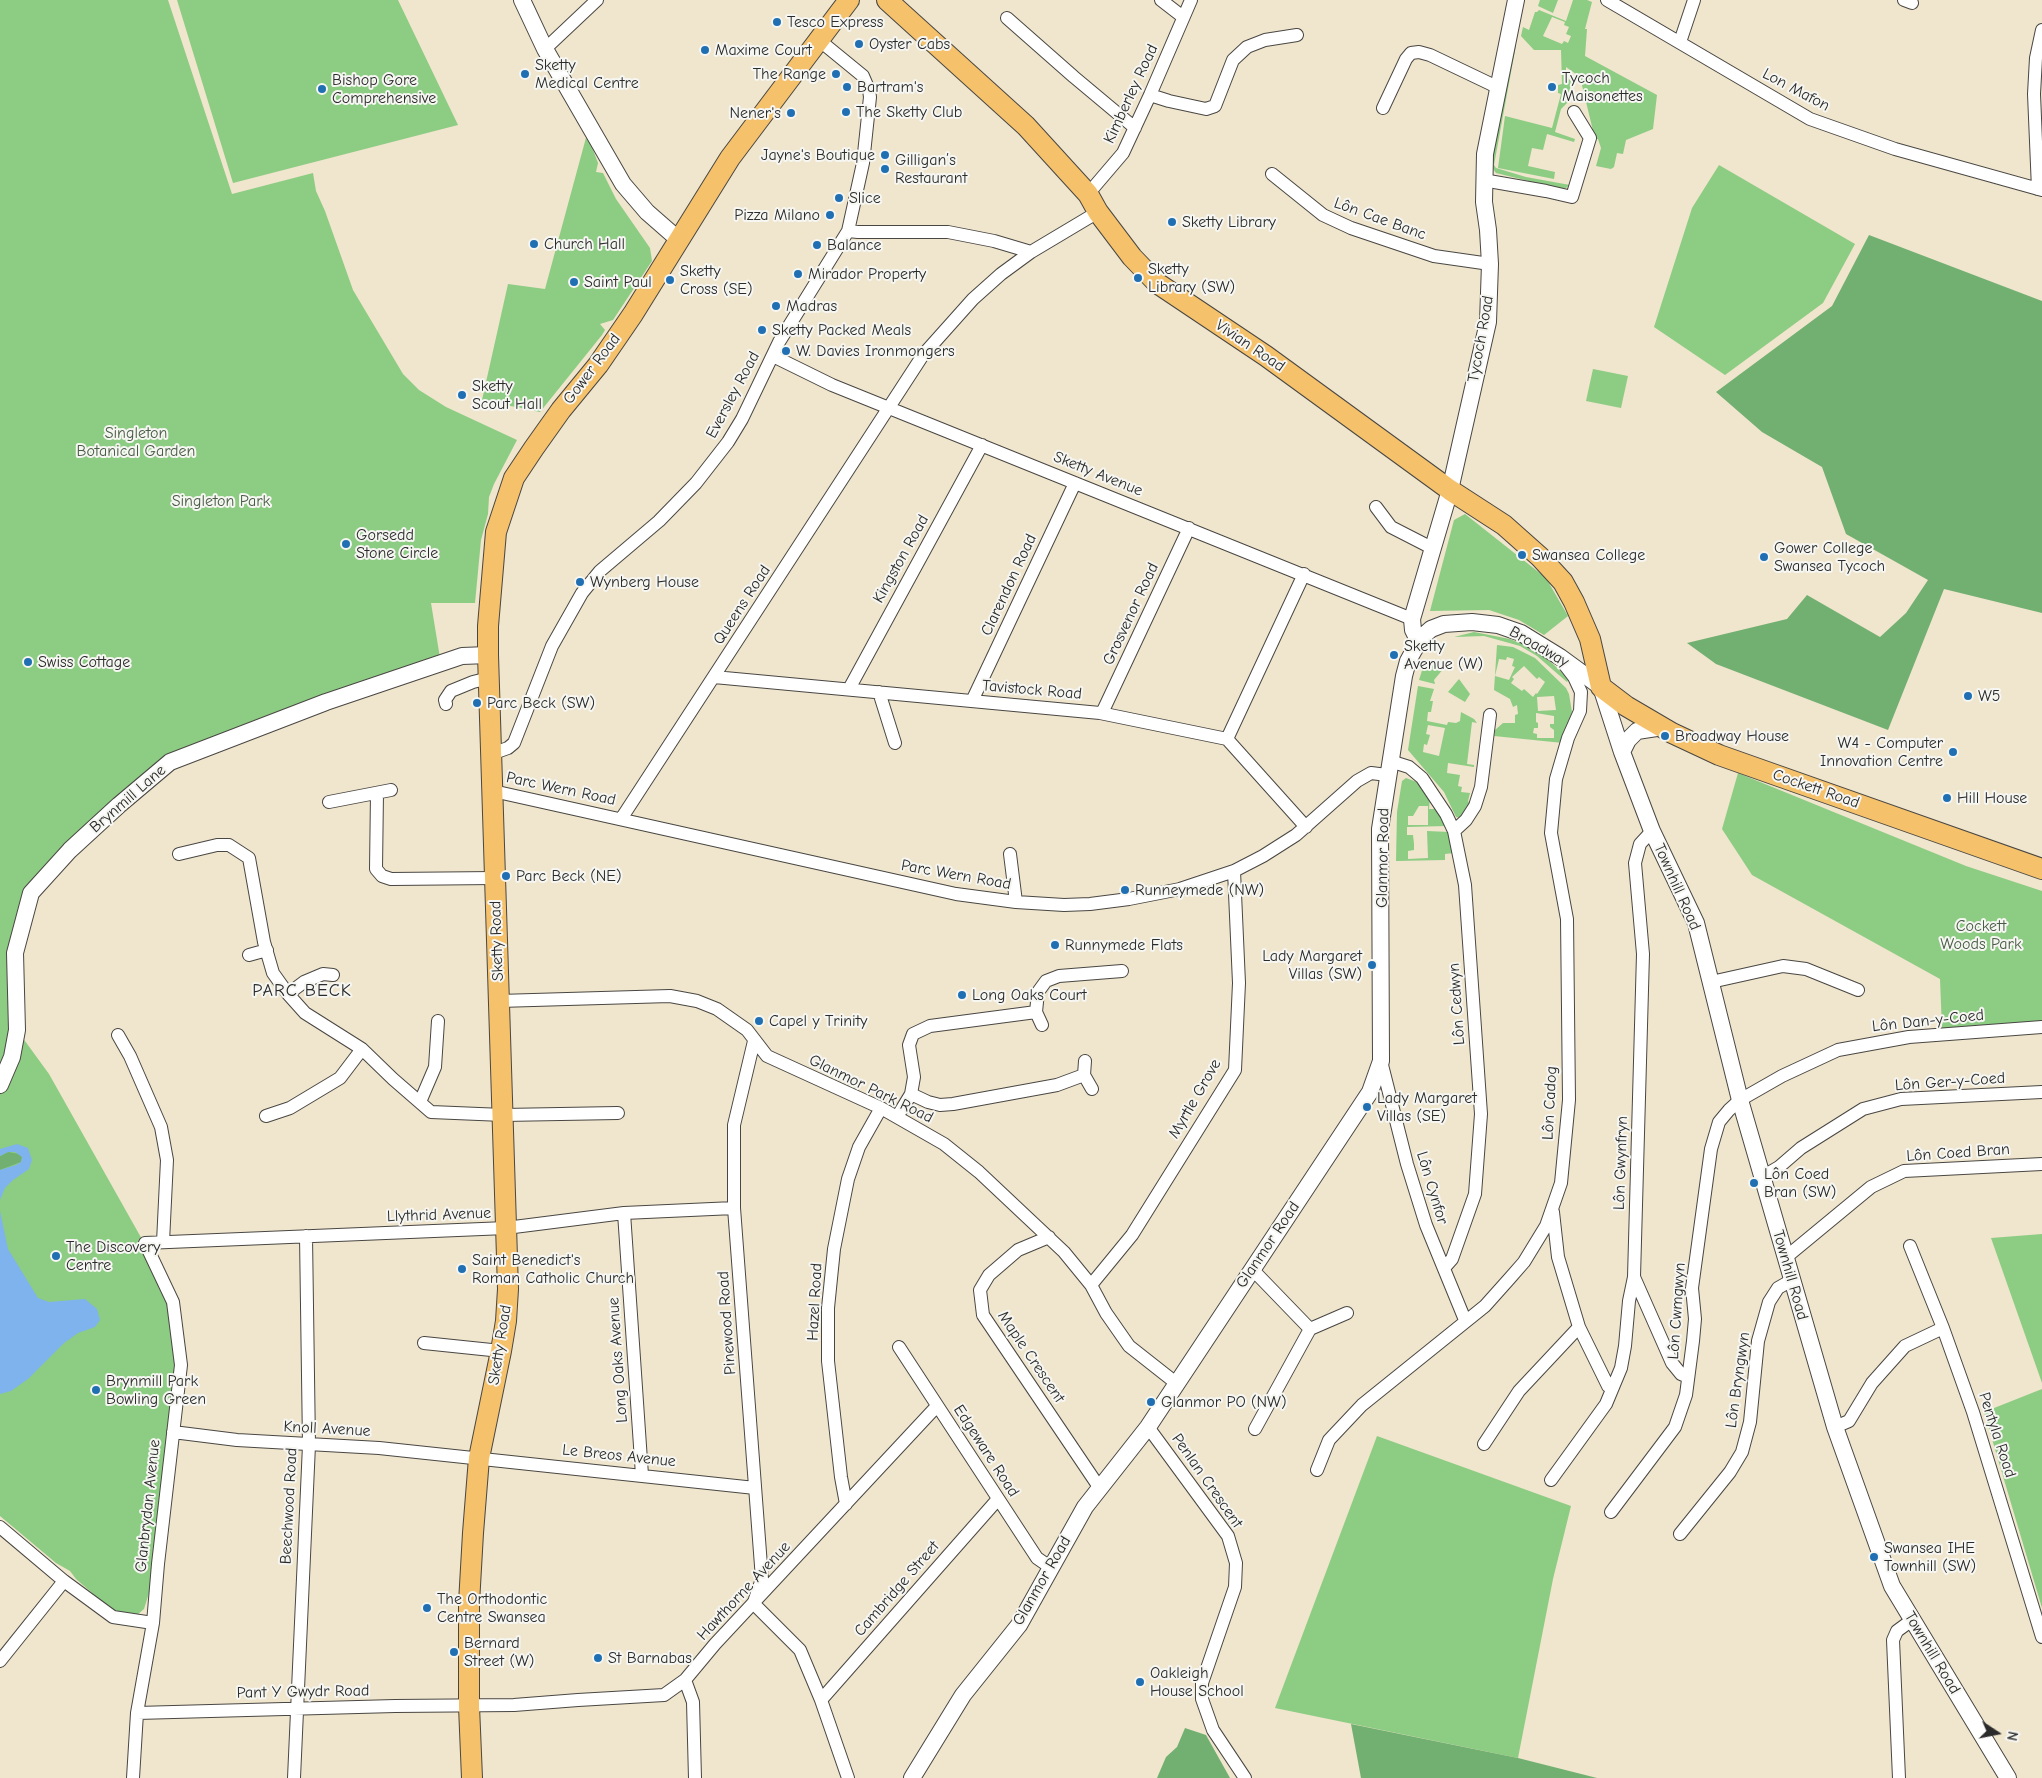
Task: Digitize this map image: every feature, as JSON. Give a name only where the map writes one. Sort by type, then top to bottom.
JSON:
[{"type":"main road","name":"Gower Road","points":[[493,791],[488,655],[494,545],[496,532],[514,478],[561,410],[598,365],[634,314],[666,265],[679,240],[730,158],[849,0]]},
{"type":"main road","name":"Vivian Road","points":[[887,0],[1026,126],[1088,194],[1098,212],[1132,257],[1157,283],[1266,356],[1450,490],[1504,525],[1540,557],[1563,582],[1574,602],[1590,639],[1601,687]]},
{"type":"main road","points":[[1590,639],[1622,703]]},
{"type":"main road","name":"Cockett Road","points":[[1601,687],[1622,703],[1663,727],[1719,755],[1751,768],[2042,868]]},
{"type":"main road","name":"Sketty Road","points":[[472,1778],[469,1706],[469,1603],[479,1458],[501,1351],[508,1289],[493,791]]},
{"type":"street","points":[[522,0],[545,49],[622,184],[647,212],[679,240]]},
{"type":"street","points":[[545,49],[596,0]]},
{"type":"street","points":[[1161,0],[1183,17]]},
{"type":"street","name":"Kimberley Road","points":[[1088,194],[1123,153],[1191,0]]},
{"type":"street","name":"Tycoch Road","points":[[1412,619],[1450,490],[1488,322],[1490,264],[1483,180],[1485,154],[1516,0]]},
{"type":"street","name":"Lon Mafon","points":[[1607,0],[1810,119],[1895,149],[2040,189]]},
{"type":"street","points":[[1680,42],[1694,0]]},
{"type":"street","points":[[1007,18],[1135,128]]},
{"type":"street","points":[[2040,189],[2034,94],[2042,30]]},
{"type":"street","points":[[1150,95],[1206,109],[1214,106],[1233,60],[1247,47],[1265,40],[1297,36]]},
{"type":"street","name":"Eversley Road","points":[[491,754],[508,748],[514,743],[552,646],[582,593],[600,571],[660,521],[713,462],[742,419],[779,342],[848,231],[863,163],[870,97],[869,90],[863,76],[819,40]]},
{"type":"street","points":[[1383,108],[1406,59],[1411,53],[1419,52],[1430,55],[1497,87]]},
{"type":"street","points":[[1483,180],[1572,197],[1590,138],[1574,112]]},
{"type":"street","name":"Lôn Cae Banc","points":[[1272,174],[1322,215],[1350,228],[1434,256],[1490,264]]},
{"type":"street","name":"Queens Road","points":[[621,819],[923,355],[973,299],[1001,274],[1031,252],[1098,212]]},
{"type":"street","points":[[848,231],[876,233],[948,232],[994,241],[1031,252]]},
{"type":"street","name":"Sketty Avenue","points":[[773,356],[832,384],[890,408],[1412,619]]},
{"type":"street","name":"Kingston Road","points":[[849,689],[982,445]]},
{"type":"street","name":"Clarendon Road","points":[[972,701],[1075,483]]},
{"type":"street","points":[[1376,507],[1391,527],[1432,548]]},
{"type":"street","name":"Grosvenor Road","points":[[1102,713],[1189,528]]},
{"type":"street","points":[[1304,574],[1227,739],[1306,827]]},
{"type":"street","points":[[1412,619],[1413,630],[1419,642]]},
{"type":"street","name":"Broadway","points":[[1419,642],[1426,632],[1444,624],[1478,622],[1509,628],[1532,639],[1556,654],[1601,687]]},
{"type":"street","name":"Glanmor Road","points":[[912,1778],[963,1695],[1019,1625],[1085,1507],[1148,1427],[1370,1092],[1381,1061],[1380,830],[1404,676],[1408,661],[1419,642]]},
{"type":"street","name":"Lôn Cadog","points":[[1317,1470],[1329,1440],[1362,1405],[1484,1306],[1524,1262],[1546,1226],[1560,1183],[1569,1100],[1567,919],[1551,833],[1556,778],[1568,738],[1580,711],[1581,692],[1574,677],[1556,654]]},
{"type":"street","name":"Brynmill Lane","points":[[0,1085],[12,1057],[17,1030],[15,953],[32,893],[70,850],[119,805],[170,762],[317,706],[462,656],[488,655]]},
{"type":"street","name":"Tavistock Road","points":[[714,677],[1102,713],[1227,739]]},
{"type":"street","points":[[446,704],[445,700],[451,692],[473,682],[488,678]]},
{"type":"street","name":"Townhill Road","points":[[1601,687],[1622,752],[1652,831],[1696,923],[1740,1100],[1785,1258],[1835,1427],[1892,1586],[2008,1778]]},
{"type":"street","points":[[879,692],[894,743]]},
{"type":"street","points":[[1454,831],[1466,820],[1475,806],[1481,787],[1490,715]]},
{"type":"street","points":[[1622,752],[1628,740],[1637,731],[1663,727]]},
{"type":"street","name":"Lôn Cedwyn","points":[[1389,768],[1409,767],[1422,778],[1446,814],[1454,831],[1465,885],[1481,1114],[1475,1194],[1452,1259],[1444,1268]]},
{"type":"street","name":"Parc Wern Road","points":[[493,791],[956,894],[1016,902],[1073,904],[1129,899],[1180,889],[1234,871],[1263,856],[1306,827],[1357,781],[1371,773],[1389,768]]},
{"type":"street","points":[[329,802],[391,790]]},
{"type":"street","points":[[377,792],[376,869],[382,876],[391,879],[495,878]]},
{"type":"street","name":"Lôn Gwynfryn","points":[[1551,1480],[1606,1404],[1622,1361],[1634,1277],[1643,954],[1635,863],[1640,844],[1652,831]]},
{"type":"street","points":[[180,854],[217,844],[230,845],[249,858],[265,946],[273,973],[288,994],[305,1013],[362,1049],[392,1079],[431,1112],[503,1115],[618,1113]]},
{"type":"street","points":[[1010,854],[1016,902]]},
{"type":"street","name":"Myrtle Grove","points":[[1091,1285],[1132,1235],[1235,1070],[1239,983],[1234,871]]},
{"type":"street","points":[[249,955],[265,946]]},
{"type":"street","points":[[1711,982],[1782,966],[1806,969],[1858,990]]},
{"type":"street","points":[[1042,1025],[1036,1012],[1038,992],[1046,981],[1059,976],[1122,971]]},
{"type":"street","points":[[288,994],[304,982],[323,974],[333,975]]},
{"type":"street","name":"Glanmor Park Road","points":[[499,1001],[670,996],[717,1008],[746,1030],[767,1056],[881,1108],[944,1144],[979,1172],[1049,1237],[1091,1285],[1106,1313],[1129,1346],[1176,1383]]},
{"type":"street","points":[[897,1117],[911,1094],[914,1077],[909,1045],[913,1034],[930,1026],[1036,1012]]},
{"type":"street","points":[[420,1102],[435,1067],[438,1021]]},
{"type":"street","name":"Lôn Dan-y-Coed","points":[[1740,1100],[1782,1076],[1838,1050],[1909,1037],[2042,1027]]},
{"type":"street","points":[[118,1035],[130,1056],[161,1127],[168,1160],[163,1242]]},
{"type":"street","name":"Pinewood Road","points":[[753,1603],[762,1579],[734,1208],[734,1125],[754,1041]]},
{"type":"street","points":[[266,1116],[290,1108],[340,1078],[362,1049]]},
{"type":"street","points":[[1086,1061],[1084,1075],[1092,1090]]},
{"type":"street","name":"Lôn Cynfor","points":[[1381,1061],[1409,1173],[1426,1225],[1465,1320]]},
{"type":"street","points":[[911,1094],[928,1102],[947,1104],[1057,1085],[1084,1075]]},
{"type":"street","name":"Lôn Ger-y-Coed","points":[[1762,1177],[1779,1167],[1801,1148],[1863,1109],[1901,1099],[2042,1092]]},
{"type":"street","name":"Lôn Cwmgwyn","points":[[1611,1512],[1675,1427],[1686,1395],[1695,1319],[1692,1288],[1711,1149],[1719,1122],[1740,1100]]},
{"type":"street","name":"Hazel Road","points":[[846,1504],[840,1477],[828,1361],[828,1308],[834,1249],[848,1179],[859,1146],[881,1108]]},
{"type":"street","name":"Lôn Coed Bran","points":[[1785,1258],[1871,1187],[1904,1171],[2042,1164]]},
{"type":"street","name":"Llythrid Avenue","points":[[145,1243],[506,1228],[624,1213],[734,1208]]},
{"type":"street","points":[[1552,1209],[1558,1257],[1579,1327],[1608,1386],[1612,1389]]},
{"type":"street","name":"Long Oaks Avenue","points":[[624,1213],[642,1475]]},
{"type":"street","name":"Beechwood Road","points":[[294,1778],[309,1445],[306,1236]]},
{"type":"street","name":"Maple Crescent","points":[[1049,1237],[1018,1250],[988,1275],[980,1290],[983,1315],[1099,1487]]},
{"type":"street","name":"Glanbrydan Avenue","points":[[133,1778],[137,1713],[153,1623],[181,1365],[173,1302],[145,1243]]},
{"type":"street","name":"Pentyla Road","points":[[1910,1246],[1943,1328],[1973,1412],[2042,1637]]},
{"type":"street","points":[[1252,1269],[1310,1329]]},
{"type":"street","points":[[1634,1277],[1672,1363],[1681,1374],[1688,1377]]},
{"type":"street","name":"Lôn Bryngwyn","points":[[1680,1534],[1730,1472],[1742,1452],[1750,1422],[1758,1342],[1769,1302],[1778,1288],[1792,1280]]},
{"type":"street","points":[[1256,1429],[1310,1329],[1348,1313]]},
{"type":"street","points":[[1484,1444],[1519,1391],[1579,1327]]},
{"type":"street","points":[[1835,1427],[1849,1421],[1872,1383],[1905,1346],[1943,1328]]},
{"type":"street","points":[[424,1344],[501,1351]]},
{"type":"street","name":"Edgeware Road","points":[[899,1348],[1037,1558],[1050,1567]]},
{"type":"street","name":"Hawthorne Avenue","points":[[469,1706],[664,1695],[685,1680],[753,1603],[937,1406]]},
{"type":"street","name":"Penlan Crescent","points":[[1148,1427],[1228,1536],[1236,1563],[1234,1587],[1202,1683],[1202,1699],[1213,1730],[1246,1778]]},
{"type":"street","name":"Knoll Avenue","points":[[173,1432],[237,1440],[379,1448],[479,1458]]},
{"type":"street","name":"Le Breos Avenue","points":[[479,1458],[755,1488]]},
{"type":"street","name":"Cambridge Street","points":[[821,1700],[998,1499]]},
{"type":"street","points":[[0,1527],[64,1581],[113,1617],[153,1623]]},
{"type":"street","points":[[0,1662],[64,1581]]},
{"type":"street","points":[[753,1603],[800,1650],[821,1700],[848,1778]]},
{"type":"street","points":[[1899,1778],[1893,1640],[1897,1630],[1912,1620]]},
{"type":"street","points":[[685,1680],[693,1702],[695,1778]]},
{"type":"street","name":"Pant Y Gwydr Road","points":[[137,1713],[395,1706],[469,1706]]},
{"type":"green space","name":"Singleton Park","points":[[0,0],[168,0],[232,194],[313,173],[316,191],[353,290],[403,374],[419,390],[446,407],[517,440],[489,497],[488,514],[481,540],[475,603],[431,603],[440,658],[178,751],[35,879],[6,1046],[0,1067]]},
{"type":"green space","name":"Bishop Gore Comprehensive","points":[[177,0],[398,0],[458,125],[233,183]]},
{"type":"green space","points":[[1540,0],[1558,0],[1553,13],[1538,6]]},
{"type":"green space","points":[[1573,0],[1592,2],[1585,29],[1587,29],[1585,56],[1657,95],[1653,129],[1626,140],[1623,154],[1617,153],[1614,167],[1611,169],[1596,166],[1601,148],[1598,139],[1595,139],[1580,77],[1566,67],[1566,76],[1571,81],[1568,102],[1561,109],[1555,132],[1575,139],[1574,142],[1547,134],[1543,150],[1532,148],[1528,166],[1555,172],[1554,179],[1498,168],[1505,116],[1552,128],[1561,94],[1558,93],[1558,85],[1562,84],[1561,50],[1534,50],[1521,36],[1523,27],[1529,30],[1535,12],[1539,10],[1566,21]],"holes":[[[1552,17],[1565,22],[1564,25],[1569,27],[1566,34],[1571,36],[1568,43],[1564,41],[1562,44],[1543,36]]]},
{"type":"green space","points":[[1514,45],[1516,45],[1494,165],[1496,168],[1526,177],[1570,185],[1566,188],[1561,189],[1496,173],[1490,165]]},
{"type":"green space","name":"Saint Paul","points":[[587,134],[598,163],[596,172],[603,173],[616,199],[650,248],[652,261],[613,320],[600,324],[605,330],[602,335],[540,412],[482,400],[508,284],[545,289]]},
{"type":"green space","points":[[1719,165],[1855,244],[1823,303],[1725,375],[1654,327],[1692,208]]},
{"type":"green space","points":[[1869,235],[2042,301],[2042,613],[1944,589],[1888,730],[1716,664],[1687,643],[1787,619],[1807,595],[1880,637],[1906,613],[1928,580],[1846,534],[1822,467],[1762,432],[1716,392],[1832,306]]},
{"type":"green space","points":[[1593,369],[1628,376],[1621,408],[1586,401]]},
{"type":"green space","points":[[1465,514],[1546,578],[1568,616],[1544,635],[1519,620],[1489,610],[1430,611],[1454,520]]},
{"type":"green space","points":[[1474,632],[1510,639],[1530,647],[1569,679],[1567,682],[1537,656],[1520,646],[1484,636],[1454,637]]},
{"type":"green space","points":[[1497,645],[1513,647],[1535,658],[1566,688],[1569,694],[1572,712],[1563,743],[1494,736],[1495,730],[1503,723],[1515,723],[1515,715],[1518,714],[1517,705],[1513,707],[1510,699],[1494,690]],"holes":[[[1507,657],[1514,659],[1512,666],[1515,667],[1509,680],[1495,676],[1499,659],[1506,660]],[[1524,666],[1537,679],[1539,677],[1545,682],[1533,697],[1524,689],[1522,691],[1511,683],[1514,679],[1512,677]],[[1554,696],[1556,710],[1538,711],[1537,697]],[[1536,713],[1554,716],[1554,724],[1550,724],[1550,727],[1554,730],[1554,738],[1537,738],[1537,734],[1533,733],[1534,728],[1538,728],[1538,723],[1536,722]]]},
{"type":"green space","points":[[1428,660],[1444,668],[1434,680],[1435,684],[1419,680],[1424,664],[1429,669],[1432,666],[1426,662]]},
{"type":"green space","points":[[1459,679],[1470,694],[1465,702],[1448,692]]},
{"type":"green space","points":[[1418,686],[1434,689],[1430,701],[1433,701],[1431,712],[1428,712],[1427,721],[1447,725],[1448,722],[1456,723],[1460,721],[1461,712],[1474,719],[1477,723],[1472,722],[1467,764],[1474,765],[1474,767],[1448,763],[1447,773],[1460,775],[1458,786],[1462,787],[1461,792],[1470,793],[1468,801],[1470,804],[1461,818],[1456,817],[1444,792],[1408,750]],"holes":[[[1428,725],[1445,728],[1439,756],[1423,752],[1424,744],[1427,745],[1430,735],[1426,734]]]},
{"type":"green space","name":"Cockett Woods Park","points":[[1738,773],[1966,866],[2042,891],[2042,1021],[1942,1029],[1940,979],[1752,875],[1722,829]]},
{"type":"green space","points":[[1406,778],[1417,782],[1430,797],[1429,809],[1438,809],[1447,826],[1407,827],[1407,835],[1413,835],[1414,844],[1414,850],[1408,851],[1408,859],[1428,858],[1427,831],[1449,832],[1454,853],[1445,854],[1445,860],[1396,861],[1397,812],[1402,781]],"holes":[[[1419,806],[1428,806],[1428,825],[1408,825],[1408,816],[1413,816]]]},
{"type":"green space","points":[[17,1030],[49,1074],[143,1241],[173,1302],[181,1365],[158,1564],[144,1609],[137,1615],[114,1612],[76,1579],[70,1571],[56,1563],[0,1516],[0,1085]]},
{"type":"green space","points":[[8,1152],[20,1154],[22,1157],[21,1162],[0,1170],[0,1156]]},
{"type":"green space","points":[[2042,1234],[2042,1383],[1991,1238]]},
{"type":"green space","points":[[2042,1389],[2042,1608],[1984,1412]]},
{"type":"green space","points":[[1377,1436],[1571,1506],[1553,1579],[1518,1758],[1275,1708]]},
{"type":"green space","points":[[1351,1724],[1518,1758],[1597,1778],[1361,1778]]},
{"type":"green space","points":[[1185,1728],[1206,1735],[1230,1778],[1157,1778],[1166,1757],[1177,1747]]},
{"type":"water","points":[[17,1144],[28,1148],[32,1160],[29,1169],[5,1188],[0,1200],[0,1170],[16,1165],[21,1162],[22,1157],[15,1152],[8,1152],[0,1156],[0,1149]]},
{"type":"water","points":[[0,1211],[8,1249],[38,1298],[49,1302],[85,1299],[97,1309],[100,1320],[95,1327],[78,1333],[64,1343],[28,1379],[11,1391],[0,1394]]},
{"type":"place","name":"Tesco Express","points":[[777,22]]},
{"type":"place","name":"Oyster Cabs","points":[[859,44]]},
{"type":"place","name":"Maxime Court","points":[[705,50]]},
{"type":"place","name":"Sketty Medical Centre","points":[[525,74]]},
{"type":"place","name":"The Range","points":[[836,74]]},
{"type":"place","name":"Bartram's","points":[[847,87]]},
{"type":"place","name":"Tycoch Maisonettes","points":[[1552,87]]},
{"type":"place","name":"Bishop Gore Comprehensive","points":[[322,89]]},
{"type":"place","name":"The Sketty Club","points":[[846,112]]},
{"type":"place","name":"Nener's","points":[[791,113]]},
{"type":"place","name":"Jayne's Boutique","points":[[885,155]]},
{"type":"place","name":"Gilligan’s Restaurant","points":[[885,169]]},
{"type":"place","name":"Slice","points":[[839,198]]},
{"type":"place","name":"Pizza Milano","points":[[830,215]]},
{"type":"place","name":"Sketty Library","points":[[1172,222]]},
{"type":"place","name":"Church Hall","points":[[534,244]]},
{"type":"place","name":"Balance","points":[[817,245]]},
{"type":"place","name":"Mirador Property","points":[[798,274]]},
{"type":"place","name":"Sketty Library (SW)","points":[[1138,278]]},
{"type":"place","name":"Sketty Cross (SE)","points":[[670,280]]},
{"type":"place","name":"Saint Paul","points":[[574,282]]},
{"type":"place","name":"Madras","points":[[776,306]]},
{"type":"place","name":"Sketty Packed Meals","points":[[762,330]]},
{"type":"place","name":"W. Davies Ironmongers","points":[[786,351]]},
{"type":"place","name":"Sketty Scout Hall","points":[[462,395]]},
{"type":"place","name":"Gorsedd Stone Circle","points":[[346,544]]},
{"type":"place","name":"Swansea College","points":[[1522,555]]},
{"type":"place","name":"Gower College Swansea Tycoch","points":[[1764,557]]},
{"type":"place","name":"Wynberg House","points":[[580,582]]},
{"type":"place","name":"Sketty Avenue (W)","points":[[1394,655]]},
{"type":"place","name":"Swiss Cottage","points":[[28,662]]},
{"type":"place","name":"W5","points":[[1968,696]]},
{"type":"place","name":"Parc Beck (SW)","points":[[477,703]]},
{"type":"place","name":"Broadway House","points":[[1665,736]]},
{"type":"place","name":"W4 - Computer Innovation Centre","points":[[1953,752]]},
{"type":"place","name":"Hill House","points":[[1947,798]]},
{"type":"place","name":"Parc Beck (NE)","points":[[506,876]]},
{"type":"place","name":"Runneymede (NW)","points":[[1125,890]]},
{"type":"place","name":"Runnymede Flats","points":[[1055,945]]},
{"type":"place","name":"Lady Margaret Villas (SW)","points":[[1372,965]]},
{"type":"place","name":"Long Oaks Court","points":[[962,995]]},
{"type":"place","name":"Capel y Trinity","points":[[759,1021]]},
{"type":"place","name":"Lady Margaret Villas (SE)","points":[[1367,1107]]},
{"type":"place","name":"Lôn Coed Bran (SW)","points":[[1754,1183]]},
{"type":"place","name":"The Discovery Centre","points":[[56,1256]]},
{"type":"place","name":"Saint Benedict's Roman Catholic Church","points":[[462,1269]]},
{"type":"place","name":"Brynmill Park Bowling Green","points":[[96,1390]]},
{"type":"place","name":"Glanmor PO (NW)","points":[[1151,1402]]},
{"type":"place","name":"Swansea IHE Townhill (SW)","points":[[1874,1557]]},
{"type":"place","name":"The Orthodontic Centre Swansea","points":[[427,1608]]},
{"type":"place","name":"Bernard Street (W)","points":[[454,1652]]},
{"type":"place","name":"St Barnabas","points":[[598,1658]]},
{"type":"place","name":"Oakleigh House School","points":[[1140,1682]]},
{"type":"district","name":"PARC BECK","points":[[302,991]]},
{"type":"park label","name":"Singleton Botanical Garden","points":[[136,442]]}]
